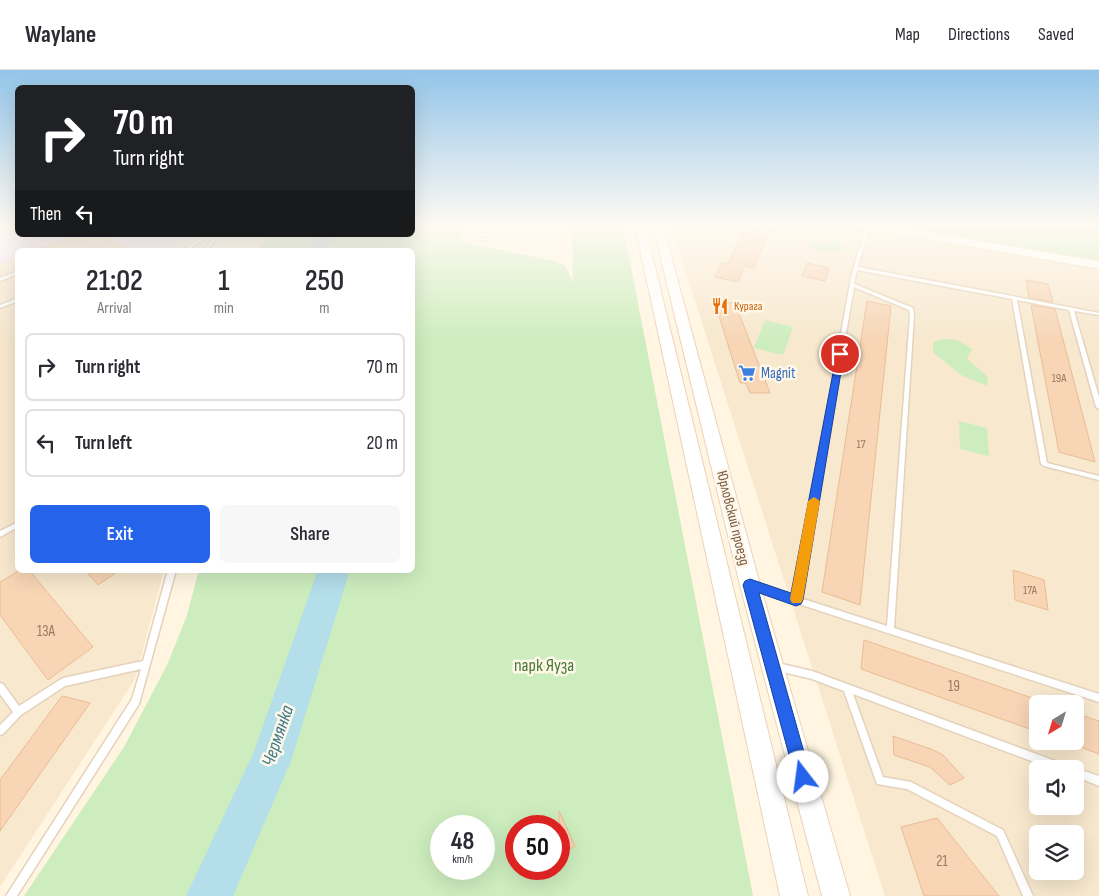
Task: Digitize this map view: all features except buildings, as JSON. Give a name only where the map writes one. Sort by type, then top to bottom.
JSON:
[{"type":"main road","name":"Юрловский проезд","points":[[649,265],[794,896]]},
{"type":"main road","name":"Юрловский проезд","points":[[668,265],[750,585],[836,896]]},
{"type":"lane","points":[[796,600],[857,265]]},
{"type":"lane","points":[[856,268],[1099,314]]},
{"type":"lane","points":[[0,280],[15,273]]},
{"type":"lane","points":[[852,285],[911,309],[912,315],[890,630]]},
{"type":"lane","points":[[1014,297],[1044,464],[1099,478]]},
{"type":"lane","points":[[0,307],[15,300]]},
{"type":"lane","points":[[1071,308],[1099,407]]},
{"type":"lane","points":[[0,534],[15,526]]},
{"type":"lane","points":[[11,896],[136,701],[171,573]]},
{"type":"lane","points":[[750,585],[1099,698]]},
{"type":"lane","points":[[0,731],[18,712],[62,682],[146,664]]},
{"type":"lane","points":[[772,665],[812,675],[1042,760]]},
{"type":"lane","points":[[0,687],[18,712]]},
{"type":"lane","points":[[847,688],[880,781],[908,786],[1000,833],[1028,896]]},
{"type":"lane","points":[[1084,775],[1099,781]]},
{"type":"shaded area","points":[[0,265],[15,265],[15,573],[163,573],[135,679],[0,887]]},
{"type":"shaded area","points":[[683,265],[1073,265],[1099,269],[1099,896],[885,896]]},
{"type":"green space","name":"парк Яуза","points":[[415,265],[562,265],[565,266],[573,281],[573,265],[630,265],[753,896],[24,896],[124,747],[167,665],[186,618],[198,573],[415,573]]},
{"type":"green space","points":[[765,320],[793,327],[783,355],[754,348]]},
{"type":"green space","points":[[943,339],[957,340],[972,349],[967,359],[988,377],[987,386],[961,375],[933,352],[933,342]]},
{"type":"green space","points":[[959,421],[987,428],[989,456],[960,449]]},
{"type":"waterway","name":"Чермянка","points":[[209,896],[271,761],[333,573]]},
{"type":"slow traffic","points":[[796,599],[814,501]]},
{"type":"place","name":"Курага","points":[[720,306]]},
{"type":"place","name":"Magnit","points":[[747,373]]},
{"type":"route","points":[[803,777],[750,585],[796,600],[840,354]]}]
